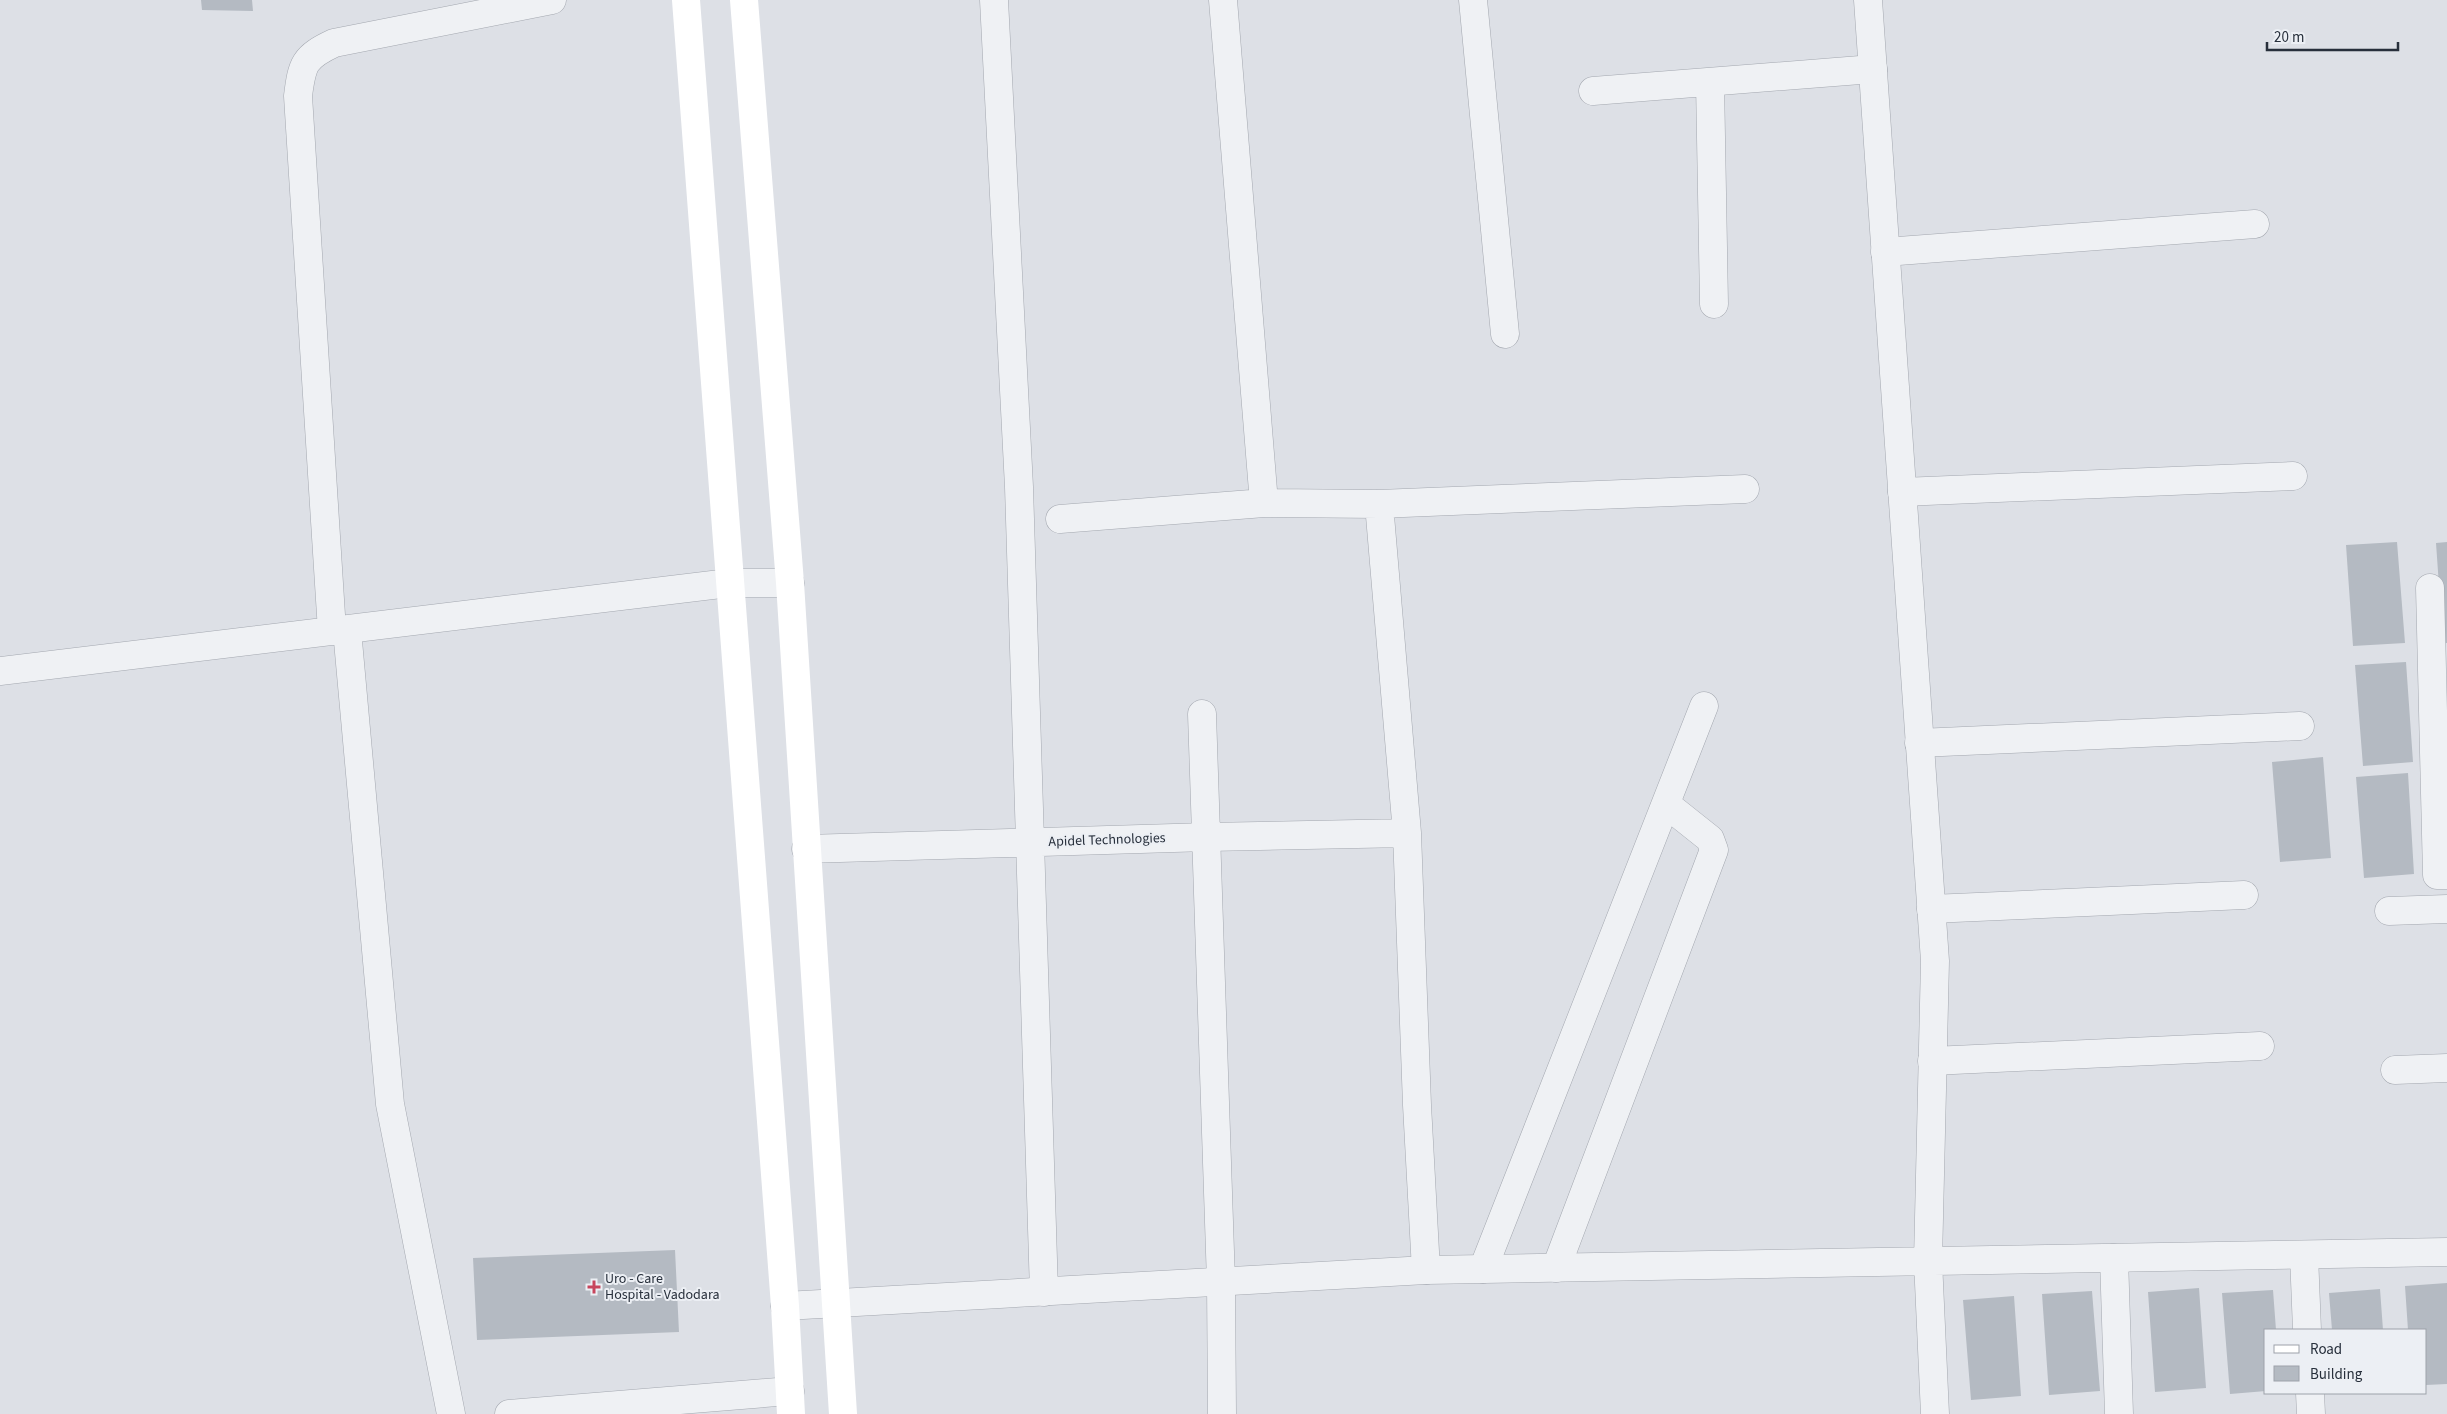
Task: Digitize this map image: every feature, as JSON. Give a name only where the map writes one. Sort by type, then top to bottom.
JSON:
[{"type":"main road","points":[[686,0],[786,1306],[790,1402]]},
{"type":"main road","points":[[744,0],[790,583],[843,1414]]},
{"type":"street","points":[[451,1414],[390,1104],[339,630],[298,96],[301,73],[313,53],[334,43],[552,0]]},
{"type":"street","points":[[994,0],[1019,487],[1044,1292]]},
{"type":"street","points":[[1223,0],[1264,503]]},
{"type":"street","points":[[1473,0],[1505,334]]},
{"type":"street","points":[[1868,0],[1935,961],[1928,1261],[1935,1414]]},
{"type":"street","points":[[1593,90],[1873,70]]},
{"type":"street","points":[[1710,82],[1714,304]]},
{"type":"street","points":[[1885,252],[2255,224]]},
{"type":"street","points":[[1902,492],[2293,476]]},
{"type":"street","points":[[1060,519],[1264,503],[1380,504],[1745,489]]},
{"type":"street","points":[[1380,504],[1407,833],[1417,1105],[1426,1270]]},
{"type":"street","points":[[0,671],[730,583],[790,583]]},
{"type":"street","points":[[2430,588],[2437,875],[2447,875]]},
{"type":"street","points":[[1483,1269],[1704,706]]},
{"type":"street","points":[[1202,714],[1221,1282],[1222,1414]]},
{"type":"street","points":[[1919,743],[2300,726]]},
{"type":"street","points":[[1556,1268],[1714,850],[1710,840],[1666,804]]},
{"type":"street","name":"Apidel Technologies","points":[[806,849],[1407,833]]},
{"type":"street","points":[[1931,909],[2244,896]]},
{"type":"street","points":[[2389,911],[2447,909]]},
{"type":"street","points":[[1932,1061],[2260,1046]]},
{"type":"street","points":[[2396,1070],[2447,1068]]},
{"type":"street","points":[[786,1306],[1426,1270],[2447,1252]]},
{"type":"street","points":[[2304,1255],[2307,1329]]},
{"type":"street","points":[[2114,1258],[2119,1414]]},
{"type":"street","points":[[2310,1394],[2310,1414]]},
{"type":"street","points":[[509,1414],[790,1402]]},
{"type":"building","points":[[201,0],[252,0],[253,11],[202,10]]},
{"type":"building","points":[[2397,542],[2405,643],[2353,646],[2346,545]]},
{"type":"building","points":[[2447,542],[2447,643],[2443,643],[2436,543]]},
{"type":"building","points":[[2406,662],[2413,762],[2363,766],[2355,665]]},
{"type":"building","points":[[2323,757],[2331,858],[2280,862],[2272,762]]},
{"type":"building","points":[[2408,773],[2414,874],[2364,878],[2356,777]]},
{"type":"building","points":[[675,1250],[679,1332],[477,1340],[473,1258]]},
{"type":"building","points":[[2447,1283],[2447,1384],[2427,1385],[2427,1329],[2408,1329],[2405,1286]]},
{"type":"building","points":[[2199,1288],[2206,1388],[2155,1392],[2148,1292]]},
{"type":"building","points":[[2380,1289],[2383,1329],[2332,1329],[2329,1293]]},
{"type":"building","points":[[2273,1290],[2276,1329],[2264,1329],[2264,1391],[2230,1394],[2222,1293]]},
{"type":"building","points":[[2092,1291],[2100,1391],[2049,1395],[2042,1294]]},
{"type":"building","points":[[2014,1296],[2021,1396],[1971,1400],[1963,1300]]},
{"type":"place","name":"Uro - Care Hospital - Vadodara","points":[[594,1287]]}]
